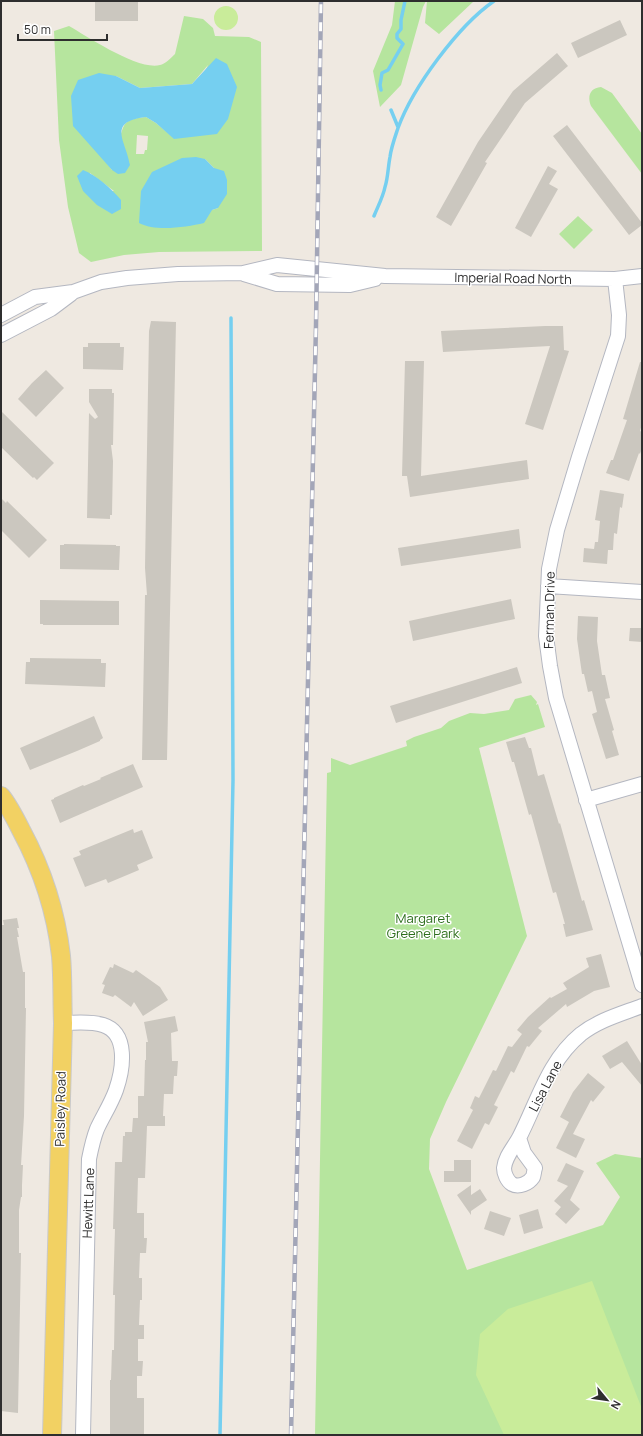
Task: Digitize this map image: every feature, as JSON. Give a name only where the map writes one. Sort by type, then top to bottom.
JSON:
[{"type":"main road","name":"Paisley Road","points":[[1,796],[6,802],[27,841],[46,885],[56,923],[61,957],[62,1023],[52,1435]]},
{"type":"street","name":"Imperial Road North","points":[[73,292],[101,282],[137,276],[243,273],[277,265],[385,276],[614,279],[642,276]]},
{"type":"street","name":"Ferman Drive","points":[[614,279],[619,315],[618,336],[579,456],[551,554],[546,636],[556,698],[586,800],[637,952],[642,985]]},
{"type":"street","points":[[1,315],[35,297],[73,292]]},
{"type":"street","points":[[1,335],[51,308],[73,292]]},
{"type":"street","points":[[548,586],[642,592]]},
{"type":"street","points":[[586,800],[642,784]]},
{"type":"street","name":"Lisa Lane","points":[[519,1138],[548,1075],[568,1046],[600,1022],[642,1006]]},
{"type":"street","name":"Hewitt Lane","points":[[62,1023],[92,1023],[104,1025],[113,1030],[120,1040],[122,1055],[116,1090],[97,1129],[89,1159],[83,1435]]},
{"type":"green space","points":[[395,1],[426,1],[401,85],[380,107],[373,71],[392,25]]},
{"type":"green space","points":[[427,1],[474,1],[439,34],[425,23]]},
{"type":"green space","points":[[226,6],[235,9],[238,18],[235,27],[226,30],[217,27],[214,18],[217,9]]},
{"type":"green space","points":[[184,16],[203,19],[213,28],[215,36],[249,37],[261,42],[262,251],[159,252],[124,255],[91,262],[79,253],[68,207],[59,140],[54,31],[69,26],[114,52],[140,63],[160,65],[168,61],[175,54]],"holes":[[[208,65],[175,139],[156,123],[146,117],[129,121],[125,124],[122,132],[112,170],[103,158],[116,76],[140,88],[192,84]],[[137,135],[148,136],[147,150],[145,150],[144,154],[136,154]],[[205,159],[214,168],[218,208],[212,210]],[[90,173],[114,191],[83,191]]]},
{"type":"green space","points":[[601,87],[612,93],[642,134],[642,174],[591,106],[589,99],[590,93],[594,89]]},
{"type":"green space","points":[[578,216],[593,230],[574,249],[559,234]]},
{"type":"green space","name":"Margaret Greene Park","points":[[531,695],[537,702],[536,705],[538,704],[545,727],[479,748],[527,936],[446,1102],[430,1139],[429,1169],[467,1270],[603,1225],[620,1197],[596,1163],[615,1154],[642,1158],[642,1435],[315,1435],[327,773],[331,772],[331,758],[350,765],[407,746],[406,741],[441,728],[449,721],[470,713],[484,714],[509,710],[515,699]]},
{"type":"green space","points":[[592,1281],[642,1409],[642,1434],[504,1435],[476,1375],[480,1334],[508,1309]]},
{"type":"water","points":[[216,58],[227,64],[237,87],[228,119],[217,134],[174,139],[156,123],[146,117],[134,119],[126,123],[122,128],[123,140],[130,165],[125,173],[118,174],[112,170],[73,126],[71,96],[78,80],[99,73],[116,76],[140,88],[192,84]]},
{"type":"water","points":[[196,157],[205,159],[214,168],[224,171],[227,180],[227,194],[218,208],[212,210],[204,223],[197,225],[162,228],[146,226],[139,223],[141,191],[152,172],[182,158]]},
{"type":"water","points":[[83,170],[104,183],[113,191],[121,200],[121,209],[112,214],[97,205],[83,191],[77,176]]},
{"type":"building","points":[[95,1],[138,1],[138,21],[95,21]]},
{"type":"building","points":[[620,20],[627,35],[578,58],[571,43]]},
{"type":"building","points":[[557,53],[568,66],[525,103],[485,162],[487,163],[451,226],[436,217],[478,142],[513,91]]},
{"type":"building","points":[[567,125],[642,223],[642,225],[629,235],[553,136]]},
{"type":"building","points":[[548,166],[557,171],[549,184],[558,189],[531,237],[515,228]]},
{"type":"building","points":[[151,321],[176,322],[167,760],[142,760],[145,595],[147,595],[145,568],[149,331]]},
{"type":"building","points":[[563,326],[564,350],[569,351],[543,430],[525,424],[550,346],[443,352],[441,331]]},
{"type":"building","points":[[88,343],[120,343],[120,347],[124,347],[123,370],[83,369],[83,347],[88,347]]},
{"type":"building","points":[[405,361],[424,361],[421,476],[527,460],[529,479],[410,497],[407,476],[402,476]]},
{"type":"building","points":[[640,362],[642,362],[642,424],[640,431],[642,432],[642,448],[629,481],[606,473],[611,460],[613,460],[627,420],[623,419]]},
{"type":"building","points":[[46,370],[64,388],[36,417],[18,399]]},
{"type":"building","points":[[89,389],[112,389],[112,393],[114,393],[113,445],[111,445],[113,461],[112,515],[110,515],[110,519],[87,518],[89,413],[95,419],[98,417],[89,402]]},
{"type":"building","points":[[1,411],[54,463],[37,480],[34,477],[33,478],[1,447]]},
{"type":"building","points":[[600,490],[624,494],[622,508],[620,507],[617,534],[614,533],[613,550],[608,550],[607,564],[583,562],[584,548],[594,549],[595,542],[598,542],[600,521],[595,520]]},
{"type":"building","points":[[1,498],[6,503],[7,501],[47,540],[29,558],[1,530]]},
{"type":"building","points":[[519,529],[521,548],[401,566],[398,548]]},
{"type":"building","points":[[60,545],[120,546],[119,570],[60,569]]},
{"type":"building","points":[[511,599],[515,619],[413,641],[409,621]]},
{"type":"building","points":[[40,600],[119,601],[119,625],[43,625],[40,624]]},
{"type":"building","points":[[578,616],[598,617],[597,641],[602,675],[605,675],[610,698],[605,699],[614,730],[612,731],[619,755],[606,759],[592,714],[597,712],[592,691],[588,692],[584,674],[582,674],[577,639]]},
{"type":"building","points":[[630,628],[642,628],[642,642],[629,641]]},
{"type":"building","points":[[30,658],[101,659],[101,663],[106,663],[105,687],[25,684],[26,662],[30,662]]},
{"type":"building","points":[[517,667],[522,683],[396,723],[390,706]]},
{"type":"building","points":[[94,716],[103,738],[100,741],[30,770],[20,748]]},
{"type":"building","points":[[525,737],[529,748],[531,748],[538,776],[544,774],[559,824],[560,823],[582,901],[584,900],[593,930],[566,937],[563,924],[565,924],[556,892],[553,893],[531,814],[529,815],[514,762],[512,762],[506,742]]},
{"type":"building","points":[[133,764],[143,787],[60,823],[51,800]]},
{"type":"building","points":[[133,829],[134,833],[142,830],[153,858],[137,865],[139,870],[108,883],[106,879],[85,887],[73,858],[81,855],[79,851]]},
{"type":"building","points":[[17,918],[19,937],[17,937],[23,972],[25,972],[26,1008],[24,1116],[21,1165],[23,1165],[22,1197],[19,1210],[19,1253],[21,1253],[18,1413],[1,1411],[1,925],[4,925],[3,920]]},
{"type":"building","points":[[601,954],[610,987],[594,991],[567,1007],[566,1004],[538,1028],[542,1031],[529,1047],[527,1046],[514,1073],[511,1071],[494,1105],[498,1107],[489,1125],[485,1123],[472,1149],[457,1141],[473,1110],[470,1108],[475,1096],[479,1098],[493,1070],[496,1071],[508,1046],[512,1047],[522,1034],[517,1030],[528,1017],[550,997],[551,998],[567,989],[563,983],[589,967],[586,958]]},
{"type":"building","points":[[114,964],[133,973],[136,970],[160,987],[168,1000],[143,1016],[134,1002],[131,1007],[115,995],[113,997],[102,993],[105,985],[102,984],[110,967],[113,968]]},
{"type":"building","points":[[175,1016],[178,1031],[171,1033],[172,1061],[178,1061],[177,1076],[174,1076],[173,1094],[164,1094],[163,1116],[165,1116],[165,1126],[147,1126],[145,1178],[138,1178],[137,1213],[144,1213],[144,1238],[147,1238],[146,1253],[140,1253],[139,1278],[142,1278],[142,1300],[140,1300],[139,1325],[144,1325],[144,1339],[138,1339],[138,1361],[143,1361],[142,1376],[137,1376],[137,1398],[144,1398],[144,1435],[110,1435],[110,1380],[112,1350],[114,1350],[115,1295],[113,1295],[115,1229],[113,1229],[115,1162],[122,1162],[123,1136],[125,1136],[125,1132],[132,1132],[133,1118],[138,1118],[138,1096],[144,1096],[146,1042],[148,1042],[144,1022]]},
{"type":"building","points":[[627,1041],[642,1065],[642,1086],[622,1062],[610,1069],[602,1056]]},
{"type":"building","points":[[588,1073],[605,1087],[593,1102],[591,1100],[573,1134],[585,1139],[576,1158],[556,1148],[569,1122],[560,1117],[573,1092]]},
{"type":"building","points":[[454,1160],[471,1160],[471,1182],[444,1182],[444,1171],[454,1171]]},
{"type":"building","points":[[566,1163],[584,1171],[570,1200],[580,1209],[566,1224],[555,1214],[561,1207],[554,1201],[568,1186],[557,1181]]},
{"type":"building","points":[[471,1185],[471,1195],[480,1189],[487,1200],[471,1211],[471,1215],[457,1195]]},
{"type":"building","points":[[538,1209],[543,1228],[524,1234],[519,1215]]},
{"type":"building","points":[[490,1211],[511,1218],[504,1236],[484,1229]]},
{"type":"waterway","points":[[381,90],[380,85],[382,73],[388,70],[403,44],[397,38],[397,34],[401,29],[401,20],[405,1]]},
{"type":"waterway","points":[[374,216],[384,191],[391,150],[398,128],[414,94],[425,76],[452,41],[480,12],[494,1]]},
{"type":"waterway","points":[[391,110],[398,127]]},
{"type":"waterway","points":[[220,1435],[233,780],[231,318]]},
{"type":"railway","points":[[291,1435],[316,325],[321,1]]}]
